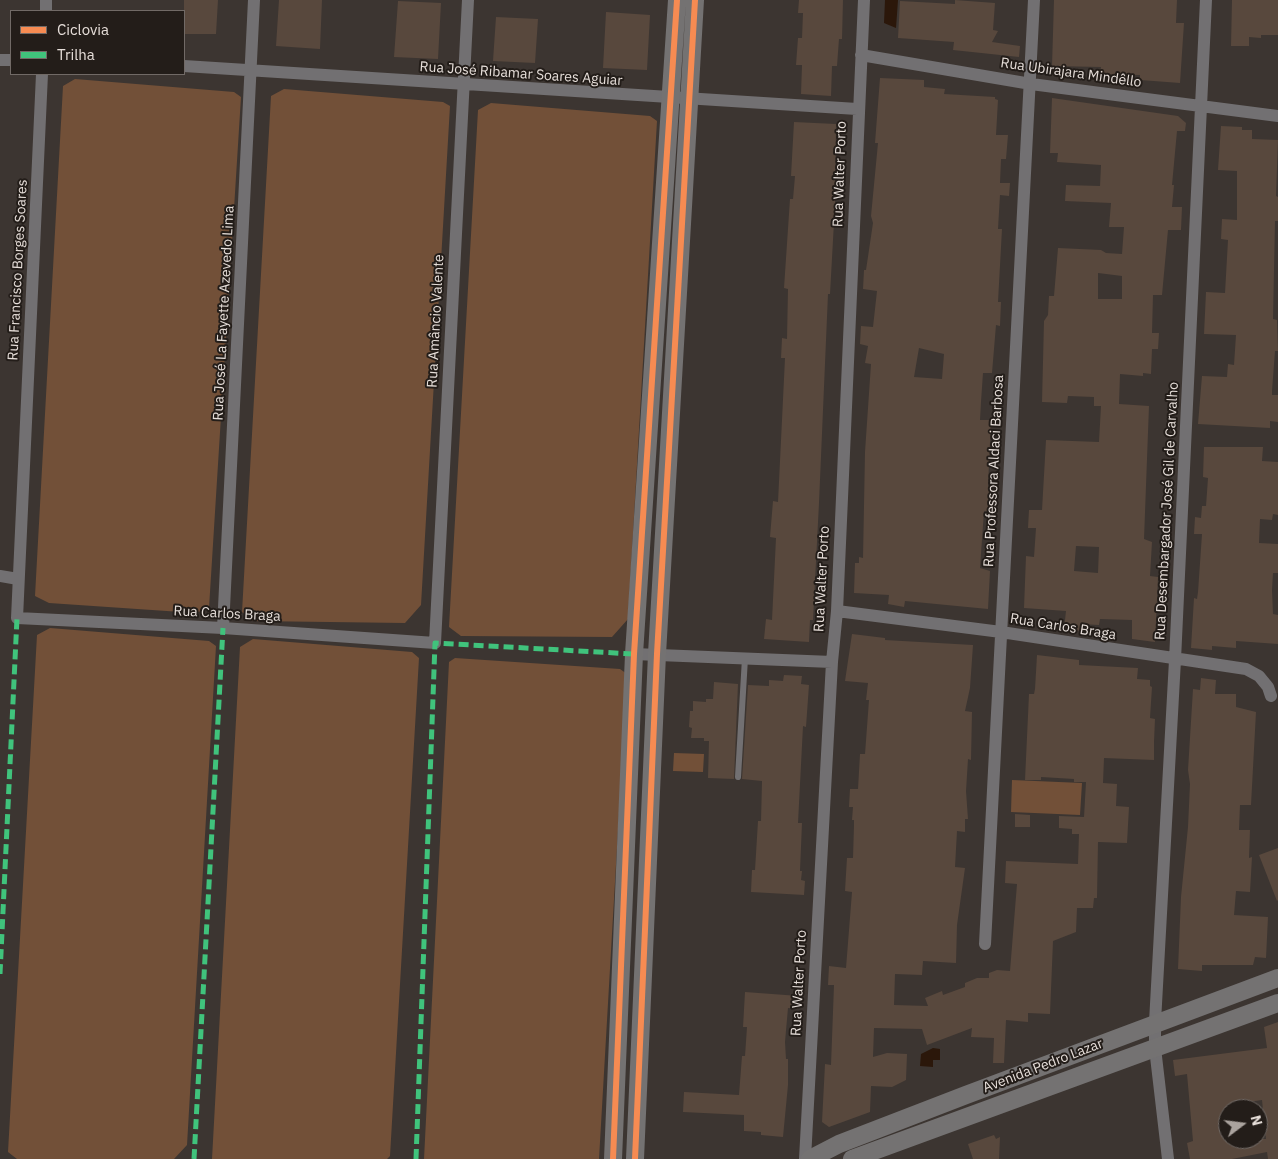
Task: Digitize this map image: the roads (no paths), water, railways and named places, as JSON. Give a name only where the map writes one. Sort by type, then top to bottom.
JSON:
[{"type":"main road","points":[[613,1159],[634,654],[677,0]]},
{"type":"main road","points":[[635,1159],[657,654],[695,0]]},
{"type":"main road","points":[[628,802],[650,803]]},
{"type":"main road","name":"Avenida Pedro Lazar","points":[[810,1159],[839,1144],[1155,1022],[1278,978]]},
{"type":"main road","name":"Avenida Pedro Lazar","points":[[852,1159],[1278,1003]]},
{"type":"main road","points":[[618,1025],[640,1028]]},
{"type":"main road","points":[[1018,1075],[1026,1095]]},
{"type":"street","name":"Rua José La Fayette Azevedo Lima","points":[[223,628],[254,0]]},
{"type":"street","name":"Rua Amâncio Valente","points":[[435,643],[468,0]]},
{"type":"street","name":"Rua Walter Porto","points":[[805,1159],[832,662],[837,611],[857,109],[864,0]]},
{"type":"street","name":"Rua Professora Aldaci Barbosa","points":[[984,944],[1034,0]]},
{"type":"street","name":"Rua Desembargador José Gil de Carvalho","points":[[1168,1159],[1155,1048],[1155,1022],[1175,660],[1206,0]]},
{"type":"street","name":"Rua Ubirajara Mindêllo","points":[[861,55],[1031,84],[1278,116]]},
{"type":"street","name":"Rua José Ribamar Soares Aguiar","points":[[185,66],[251,69],[463,86],[857,109]]},
{"type":"street","name":"Rua Francisco Borges Soares","points":[[17,618],[42,75]]},
{"type":"street","points":[[0,576],[18,579]]},
{"type":"street","name":"Rua Carlos Braga","points":[[837,611],[1001,632],[1175,660],[1246,669],[1259,676],[1268,688],[1271,696]]},
{"type":"street","name":"Rua Carlos Braga","points":[[17,618],[223,628],[435,643]]},
{"type":"street","points":[[634,654],[832,662]]},
{"type":"lane","points":[[738,777],[745,658]]}]
